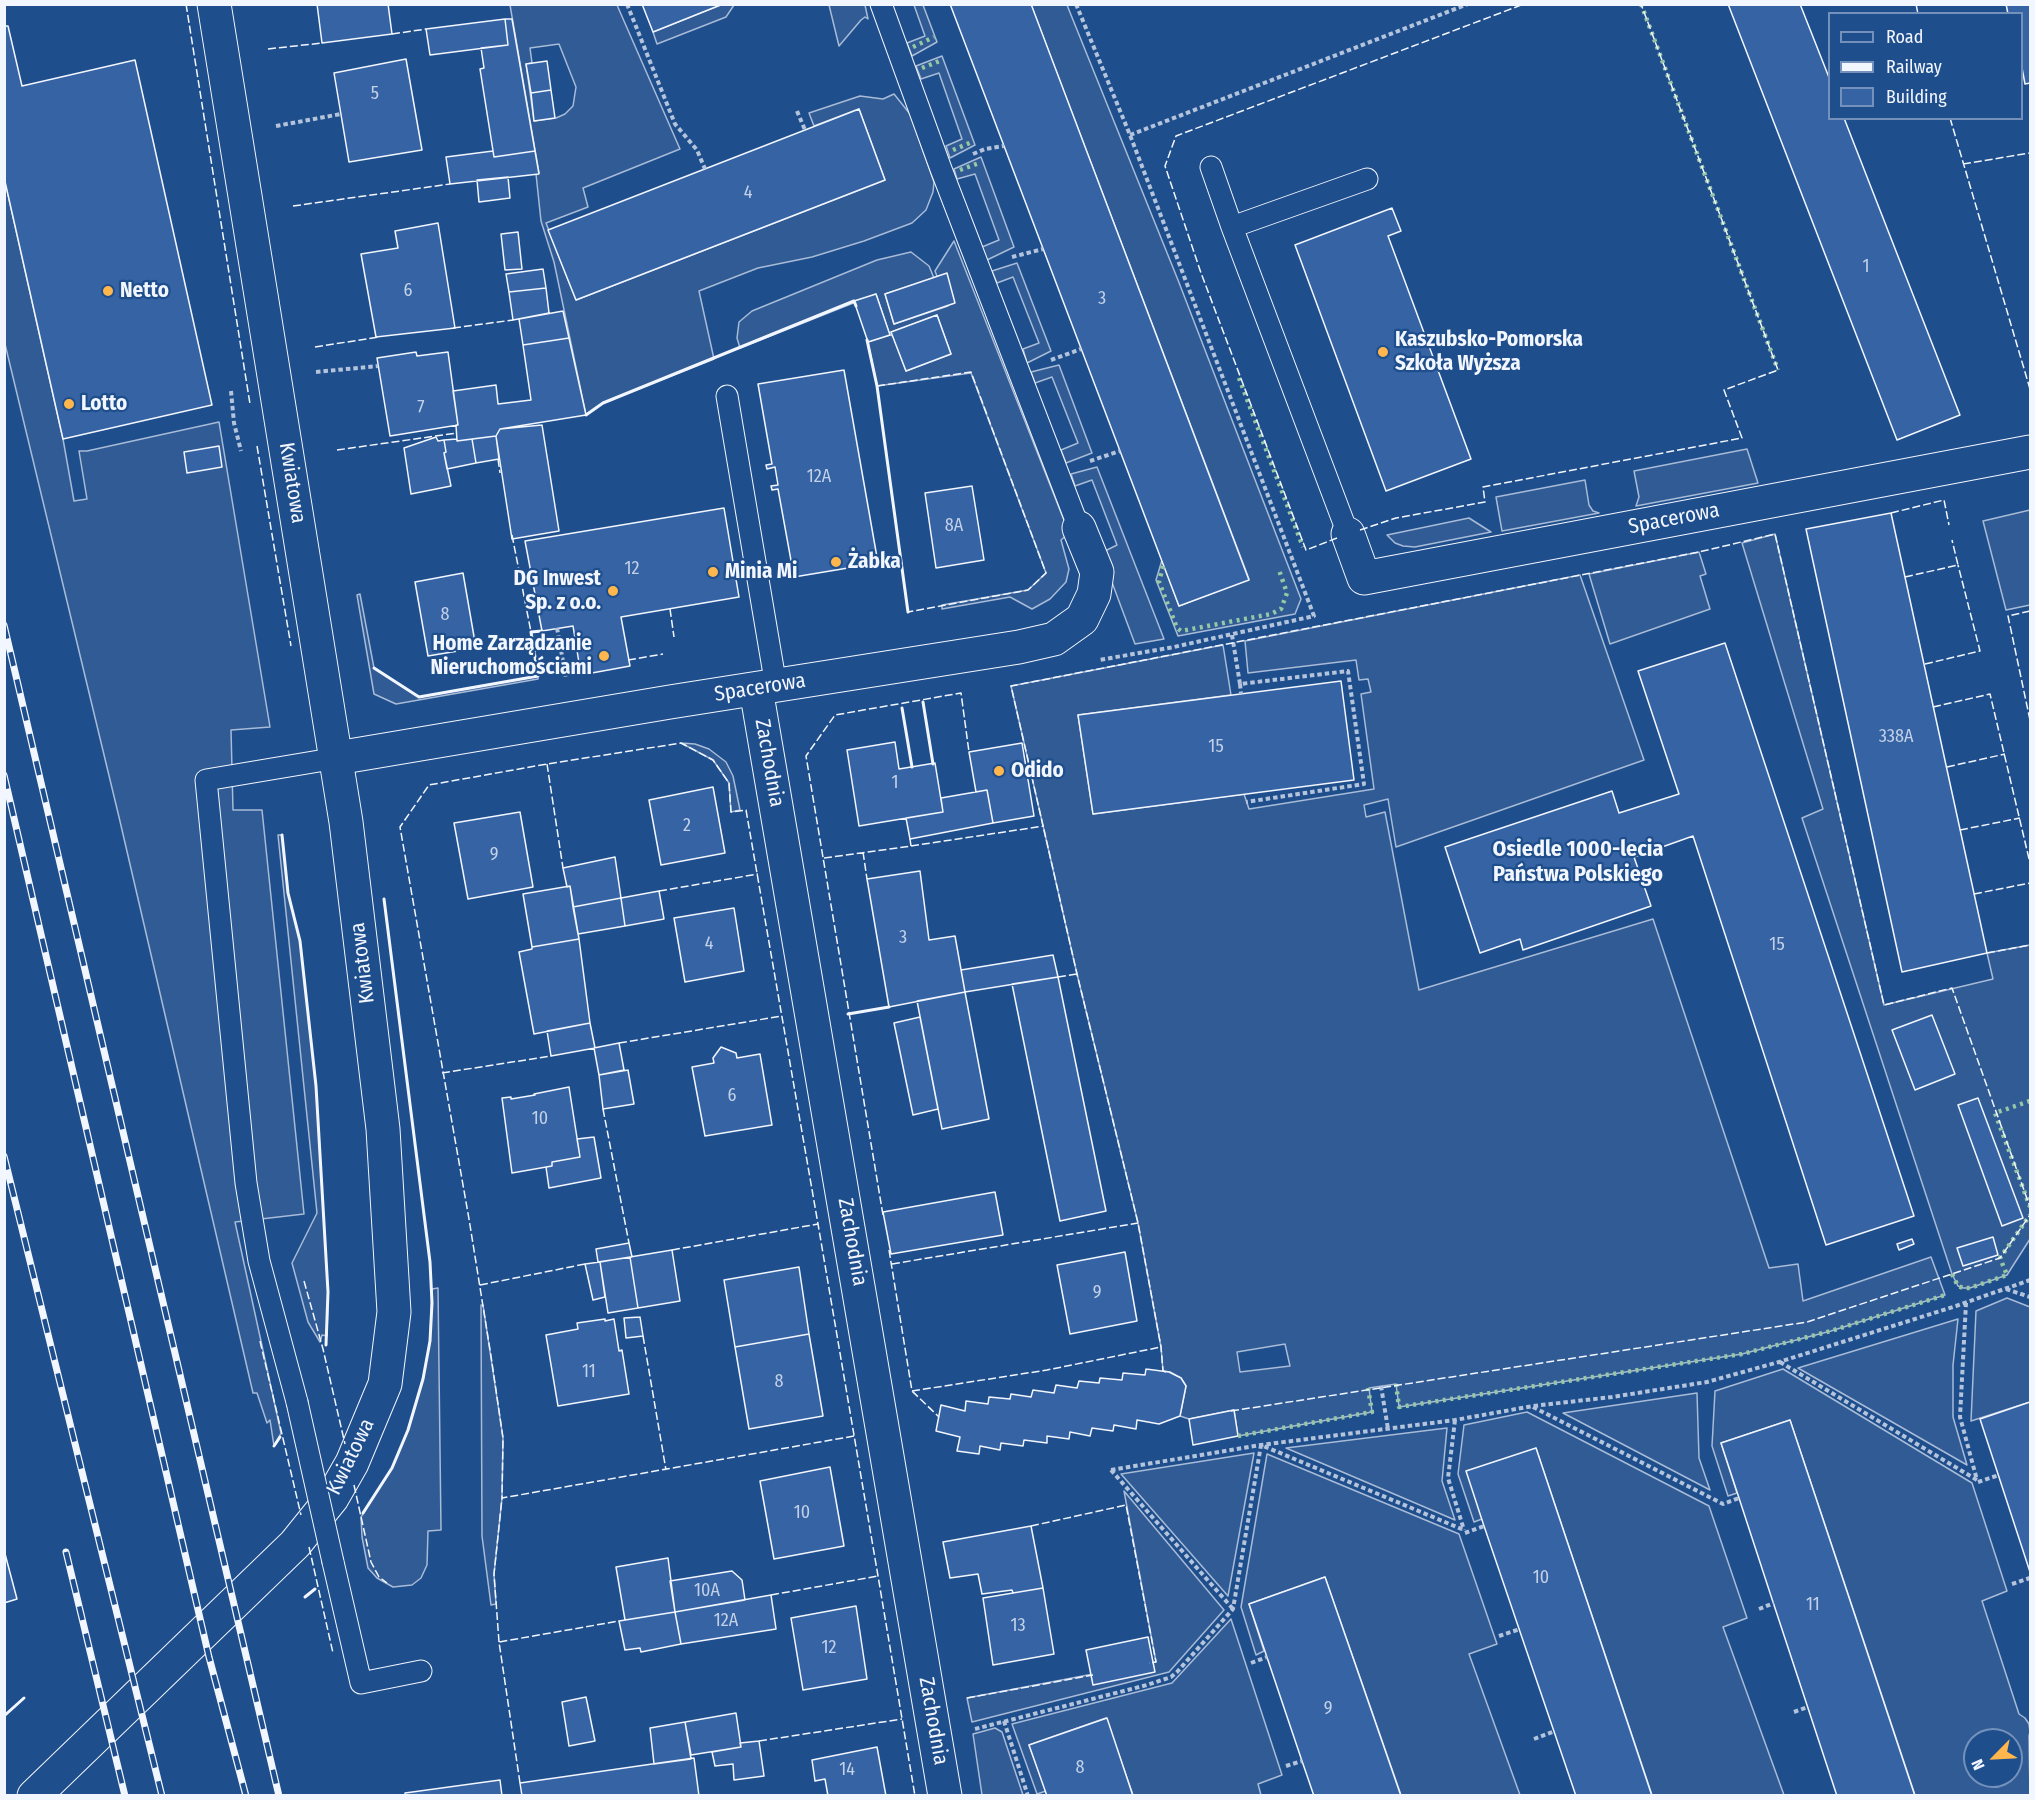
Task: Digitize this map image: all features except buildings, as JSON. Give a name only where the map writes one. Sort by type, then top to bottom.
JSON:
[{"type":"street","name":"Kwiatowa","points":[[34,1796],[303,1536],[332,1498],[352,1463],[385,1384],[394,1312],[383,1129],[337,758],[214,4]]},
{"type":"street","name":"Spacerowa","points":[[1348,534],[1364,578],[2031,452]]},
{"type":"street","name":"Spacerowa","points":[[337,758],[1019,647],[1054,639],[1082,619],[1094,594],[1097,572],[1079,528]]},
{"type":"street","name":"Zachodnia","points":[[766,687],[945,1796]]},
{"type":"lane","points":[[881,4],[937,158],[1079,528]]},
{"type":"lane","points":[[1211,167],[1348,534]]},
{"type":"lane","points":[[1232,227],[1367,179]]},
{"type":"lane","points":[[727,396],[766,687]]},
{"type":"lane","points":[[337,758],[206,780],[246,1183],[260,1261],[297,1402],[361,1683],[421,1671]]},
{"type":"path","points":[[627,4],[675,124],[697,150],[705,169]]},
{"type":"path","points":[[1076,4],[1130,135],[1314,616]]},
{"type":"path","points":[[1130,135],[1468,4]]},
{"type":"path","points":[[797,111],[805,130]]},
{"type":"path","points":[[269,127],[341,114]]},
{"type":"path","points":[[310,373],[378,366]]},
{"type":"path","points":[[231,382],[234,423],[243,458]]},
{"type":"path","points":[[557,628],[567,684]]},
{"type":"path","points":[[1232,634],[1241,694]]},
{"type":"path","points":[[1240,684],[1348,671],[1364,784],[1246,802]]},
{"type":"path","points":[[1233,1609],[1111,1470],[1261,1445],[1455,1420],[1533,1406],[1612,1397],[1707,1382],[1779,1362],[2031,1280]]},
{"type":"path","points":[[2006,1289],[2031,1297]]},
{"type":"path","points":[[1779,1362],[1977,1480],[1960,1417],[1966,1303]]},
{"type":"path","points":[[1382,1386],[1388,1429]]},
{"type":"path","points":[[1533,1406],[1724,1504],[1739,1498]]},
{"type":"path","points":[[1261,1445],[1464,1530],[1448,1478],[1455,1420]]},
{"type":"path","points":[[973,1729],[1148,1685],[1171,1677],[1233,1609],[1261,1445]]},
{"type":"path","points":[[1978,1482],[1999,1475]]},
{"type":"path","points":[[1465,1533],[1484,1526]]},
{"type":"path","points":[[2012,1584],[2031,1578]]},
{"type":"path","points":[[1759,1609],[1774,1603]]},
{"type":"path","points":[[1500,1636],[1520,1629]]},
{"type":"path","points":[[1251,1663],[1267,1657]]},
{"type":"path","points":[[1794,1712],[1808,1707]]},
{"type":"path","points":[[1004,1722],[1029,1796]]},
{"type":"path","points":[[1534,1739],[1555,1731]]},
{"type":"path","points":[[1286,1766],[1302,1761]]},
{"type":"shaded area","points":[[723,4],[734,5],[726,17],[657,44],[653,32]]},
{"type":"shaded area","points":[[510,5],[617,5],[680,149],[583,188],[588,207],[546,223],[576,300],[885,180],[859,109],[814,126],[809,113],[860,96],[883,99],[894,94],[910,114],[934,182],[926,210],[912,223],[812,257],[758,268],[699,291],[714,359],[603,403],[586,415],[554,262],[541,221],[536,174],[539,173]],"holes":[[[559,44],[576,87],[573,106],[565,114],[556,118],[534,121],[526,64],[532,63],[530,48]]]},
{"type":"shaded area","points":[[829,5],[865,5],[868,19],[865,17],[861,20],[839,46]]},
{"type":"shaded area","points":[[914,5],[923,5],[937,42],[912,56],[907,43],[925,36]]},
{"type":"shaded area","points":[[1031,5],[1067,5],[1178,280],[1301,599],[1295,614],[1178,636],[1156,580],[1162,560],[1179,606],[1249,579]]},
{"type":"shaded area","points":[[942,56],[975,145],[950,158],[946,146],[962,139],[939,73],[921,79],[916,66]]},
{"type":"shaded area","points":[[981,157],[1014,247],[987,260],[982,247],[999,240],[975,174],[957,179],[954,169]]},
{"type":"shaded area","points":[[4,177],[63,439],[74,501],[87,499],[79,451],[219,422],[270,727],[231,730],[233,810],[262,810],[304,1214],[235,1222],[281,1433],[274,1446],[270,1420],[267,1423],[257,1393],[253,1393],[119,817],[5,344]]},
{"type":"shaded area","points":[[954,241],[1069,533],[1061,540],[1069,569],[1066,582],[1050,599],[1032,609],[1010,597],[942,609],[942,605],[1028,590],[1046,573],[971,373],[877,386],[868,342],[893,336],[906,371],[951,354],[937,315],[889,333],[876,294],[740,348],[737,338],[739,322],[752,311],[877,260],[911,252],[929,266],[934,278],[885,294],[894,324],[948,306],[935,271]]},
{"type":"shaded area","points":[[1017,263],[1051,351],[1027,363],[1023,349],[1039,343],[1013,277],[997,283],[992,271]]},
{"type":"shaded area","points":[[1059,365],[1092,453],[1066,463],[1061,450],[1078,443],[1052,377],[1035,383],[1031,372]]},
{"type":"shaded area","points":[[1747,449],[1758,483],[1636,506],[1639,497],[1634,471]]},
{"type":"shaded area","points":[[1097,467],[1164,639],[1135,644],[1101,553],[1117,545],[1092,480],[1075,486],[1071,474]]},
{"type":"shaded area","points":[[1585,480],[1589,505],[1593,511],[1599,513],[1502,531],[1496,497]]},
{"type":"shaded area","points":[[2030,510],[2030,605],[2006,610],[1983,521]]},
{"type":"shaded area","points":[[1469,518],[1491,532],[1415,547],[1395,543],[1387,535]]},
{"type":"shaded area","points":[[1775,534],[1884,1005],[1993,979],[1987,953],[2030,945],[2030,1239],[2007,1275],[1970,1288],[1958,1286],[1952,1274],[1802,818],[1823,809],[1742,543]]},
{"type":"shaded area","points":[[1699,552],[1706,574],[1700,576],[1710,609],[1610,644],[1589,574]]},
{"type":"shaded area","points":[[1580,575],[1644,760],[1396,847],[1388,799],[1364,805],[1366,817],[1385,812],[1419,990],[1653,919],[1769,1268],[1798,1264],[1803,1301],[1931,1257],[1945,1295],[1831,1331],[1742,1354],[1399,1407],[1396,1384],[1369,1388],[1372,1412],[1238,1436],[1234,1410],[1189,1419],[1180,1416],[1186,1386],[1181,1378],[1163,1371],[1161,1347],[1138,1223],[1077,974],[1011,686],[1223,645],[1231,695],[1078,715],[1093,814],[1244,794],[1249,809],[1374,789],[1361,694],[1371,692],[1368,679],[1359,680],[1356,660],[1248,673],[1245,641]],"holes":[[[1285,1344],[1290,1366],[1240,1372],[1237,1352]]]},
{"type":"shaded area","points":[[360,594],[374,668],[419,697],[538,676],[538,679],[396,704],[374,694],[357,595]]},
{"type":"shaded area","points":[[681,743],[695,744],[709,749],[726,762],[733,776],[740,810],[731,812],[729,783],[713,760]]},
{"type":"shaded area","points":[[278,835],[282,835],[288,893],[300,941],[316,1086],[328,1292],[327,1336],[322,1335],[320,1342],[308,1322],[292,1263],[317,1213]]},
{"type":"shaded area","points":[[438,1288],[441,1530],[428,1531],[427,1565],[421,1578],[412,1585],[393,1587],[377,1578],[368,1568],[361,1517],[392,1468],[408,1430],[423,1379],[430,1341],[432,1289]]},
{"type":"shaded area","points":[[2007,1298],[2030,1307],[2030,1402],[1971,1421],[1976,1311]]},
{"type":"shaded area","points":[[481,1305],[483,1305],[503,1438],[502,1498],[494,1574],[496,1604],[491,1605],[482,1536]]},
{"type":"shaded area","points":[[1958,1319],[1953,1365],[1953,1417],[1967,1465],[1798,1368]]},
{"type":"shaded area","points":[[1783,1369],[1972,1483],[2007,1591],[1982,1601],[2019,1714],[2029,1724],[2030,1795],[1915,1795],[1790,1420],[1721,1443],[1737,1493],[1728,1496],[1712,1446],[1715,1391]]},
{"type":"shaded area","points":[[1697,1393],[1699,1458],[1710,1490],[1563,1413]]},
{"type":"shaded area","points":[[1527,1412],[1709,1506],[1747,1618],[1723,1627],[1784,1795],[1652,1795],[1536,1448],[1482,1519],[1474,1522],[1458,1474],[1464,1425]]},
{"type":"shaded area","points":[[1447,1428],[1442,1481],[1455,1520],[1286,1448]]},
{"type":"shaded area","points":[[1254,1453],[1228,1596],[1121,1474]]},
{"type":"shaded area","points":[[1267,1454],[1459,1534],[1497,1644],[1469,1654],[1520,1795],[1401,1795],[1325,1577],[1249,1604],[1264,1651],[1256,1655],[1241,1607]]},
{"type":"shaded area","points":[[1124,1491],[1224,1610],[1169,1672],[972,1722],[967,1698],[1156,1662]]},
{"type":"shaded area","points":[[1231,1619],[1282,1775],[1258,1784],[1261,1795],[1133,1795],[1106,1718],[1029,1745],[1046,1791],[1037,1794],[1012,1724],[1172,1683]]},
{"type":"shaded area","points":[[995,1728],[1002,1732],[1023,1795],[982,1795],[973,1734]]},
{"type":"railway","points":[[4,625],[279,1796]]},
{"type":"railway","points":[[4,775],[209,1657],[246,1796]]},
{"type":"railway","points":[[4,1156],[162,1796]]},
{"type":"railway","points":[[66,1552],[125,1796]]},
{"type":"hedge","points":[[1641,4],[1778,370]]},
{"type":"hedge","points":[[913,47],[934,37]]},
{"type":"hedge","points":[[922,68],[942,60]]},
{"type":"hedge","points":[[953,150],[972,142]]},
{"type":"hedge","points":[[960,170],[979,163]]},
{"type":"hedge","points":[[1239,378],[1303,547]]},
{"type":"hedge","points":[[1163,566],[1159,582],[1177,628],[1181,631],[1271,614],[1281,609],[1287,593],[1279,570]]},
{"type":"hedge","points":[[2030,1101],[1995,1113],[2030,1207]]},
{"type":"hedge","points":[[1952,1274],[1958,1286],[1963,1288],[1970,1288],[2007,1275],[2000,1258],[2030,1215]]},
{"type":"hedge","points":[[1396,1384],[1399,1407],[1742,1354],[1831,1331],[1945,1295]]},
{"type":"hedge","points":[[1238,1436],[1372,1412],[1368,1388]]},
{"type":"fence","points":[[186,4],[250,404]]},
{"type":"fence","points":[[1337,538],[1306,550],[1201,273],[1165,166],[1176,136],[1524,4]]},
{"type":"fence","points":[[1360,530],[1396,518],[1485,502],[1483,487],[1742,438],[1724,390],[1778,370],[1641,4]]},
{"type":"fence","points":[[1916,4],[1918,12]]},
{"type":"fence","points":[[392,34],[426,29]]},
{"type":"fence","points":[[268,49],[322,43]]},
{"type":"fence","points":[[1951,120],[2030,389]]},
{"type":"fence","points":[[1963,164],[2030,153]]},
{"type":"fence","points":[[293,206],[450,184]]},
{"type":"fence","points":[[453,328],[513,320]]},
{"type":"fence","points":[[315,347],[379,337]]},
{"type":"fence","points":[[877,386],[971,372],[1046,573],[1028,590],[908,612]]},
{"type":"fence","points":[[337,450],[457,433]]},
{"type":"fence","points":[[257,446],[291,646]]},
{"type":"fence","points":[[498,459],[500,473]]},
{"type":"fence","points":[[1891,513],[1944,500],[1949,525]]},
{"type":"fence","points":[[1166,1372],[1163,1371],[1161,1347],[1138,1223],[1077,974],[1011,686],[1699,552],[1775,534],[1884,1005],[1952,988],[2030,1207]]},
{"type":"fence","points":[[512,535],[531,632]]},
{"type":"fence","points":[[1905,577],[1958,565],[1952,540]]},
{"type":"fence","points":[[1925,664],[1980,651],[1958,565]]},
{"type":"fence","points":[[670,609],[674,637]]},
{"type":"fence","points":[[2030,611],[2008,616],[2030,720]]},
{"type":"fence","points":[[628,660],[663,654]]},
{"type":"fence","points":[[883,1215],[806,756],[835,715],[961,693],[969,752]]},
{"type":"fence","points":[[1933,707],[1990,694],[2030,863]]},
{"type":"fence","points":[[854,1436],[502,1498],[503,1438],[491,1356],[400,827],[429,785],[681,743],[713,760],[729,783],[731,812],[746,810],[818,1224],[878,1576],[915,1796]]},
{"type":"fence","points":[[1947,767],[2005,754]]},
{"type":"fence","points":[[547,764],[563,868]]},
{"type":"fence","points":[[1960,830],[2020,818]]},
{"type":"fence","points":[[911,846],[1044,826]]},
{"type":"fence","points":[[824,858],[911,846],[910,839]]},
{"type":"fence","points":[[863,852],[867,879]]},
{"type":"fence","points":[[659,891],[758,874]]},
{"type":"fence","points":[[1974,894],[2030,883]]},
{"type":"fence","points":[[1987,953],[2030,945]]},
{"type":"fence","points":[[1058,977],[1077,974]]},
{"type":"fence","points":[[619,1043],[782,1016]]},
{"type":"fence","points":[[442,1073],[551,1056]]},
{"type":"fence","points":[[603,1109],[629,1243]]},
{"type":"fence","points":[[1231,1411],[1807,1322],[2000,1258],[2030,1215]]},
{"type":"fence","points":[[892,1264],[1138,1223]]},
{"type":"fence","points":[[672,1250],[818,1224]]},
{"type":"fence","points":[[889,1250],[912,1391],[939,1417]]},
{"type":"fence","points":[[480,1285],[585,1264]]},
{"type":"fence","points":[[304,1281],[323,1349],[345,1444]]},
{"type":"fence","points":[[643,1336],[666,1470]]},
{"type":"fence","points":[[260,1341],[301,1515]]},
{"type":"fence","points":[[912,1391],[1047,1370],[1161,1347]]},
{"type":"fence","points":[[354,1485],[371,1562],[379,1577],[387,1583]]},
{"type":"fence","points":[[499,1642],[494,1574],[502,1498]]},
{"type":"fence","points":[[1031,1526],[1126,1505],[1156,1662],[1149,1663]]},
{"type":"fence","points":[[309,1547],[333,1653]]},
{"type":"fence","points":[[771,1595],[878,1576]]},
{"type":"fence","points":[[520,1783],[499,1642],[619,1621]]},
{"type":"fence","points":[[967,1698],[1093,1675]]},
{"type":"fence","points":[[759,1741],[902,1719]]},
{"type":"wall","points":[[586,415],[603,403],[854,301],[856,306]]},
{"type":"wall","points":[[867,340],[877,386],[908,612]]},
{"type":"wall","points":[[374,668],[419,697],[538,676],[531,632],[542,631]]},
{"type":"wall","points":[[923,702],[933,764]]},
{"type":"wall","points":[[902,708],[912,767]]},
{"type":"wall","points":[[282,835],[288,893],[300,941],[316,1086],[328,1292],[326,1345]]},
{"type":"wall","points":[[363,1513],[392,1468],[408,1430],[423,1379],[430,1341],[432,1303],[430,1262],[384,899]]},
{"type":"wall","points":[[848,1014],[889,1007]]},
{"type":"wall","points":[[274,1446],[280,1437]]},
{"type":"wall","points":[[305,1597],[315,1589]]},
{"type":"wall","points":[[4,1716],[24,1698]]},
{"type":"place","name":"Netto","points":[[108,291]]},
{"type":"place","name":"Kaszubsko-Pomorska Szkoła Wyższa","points":[[1383,352]]},
{"type":"place","name":"Lotto","points":[[69,404]]},
{"type":"place","name":"Żabka","points":[[836,562]]},
{"type":"place","name":"Minia Mi","points":[[713,572]]},
{"type":"place","name":"DG Inwest Sp. z o.o.","points":[[613,591]]},
{"type":"place","name":"Home Zarządzanie Nieruchomościami","points":[[604,656]]},
{"type":"place","name":"Odido","points":[[999,771]]},
{"type":"district","name":"Osiedle 1000-lecia Państwa Polskiego","points":[[1578,862]]}]
